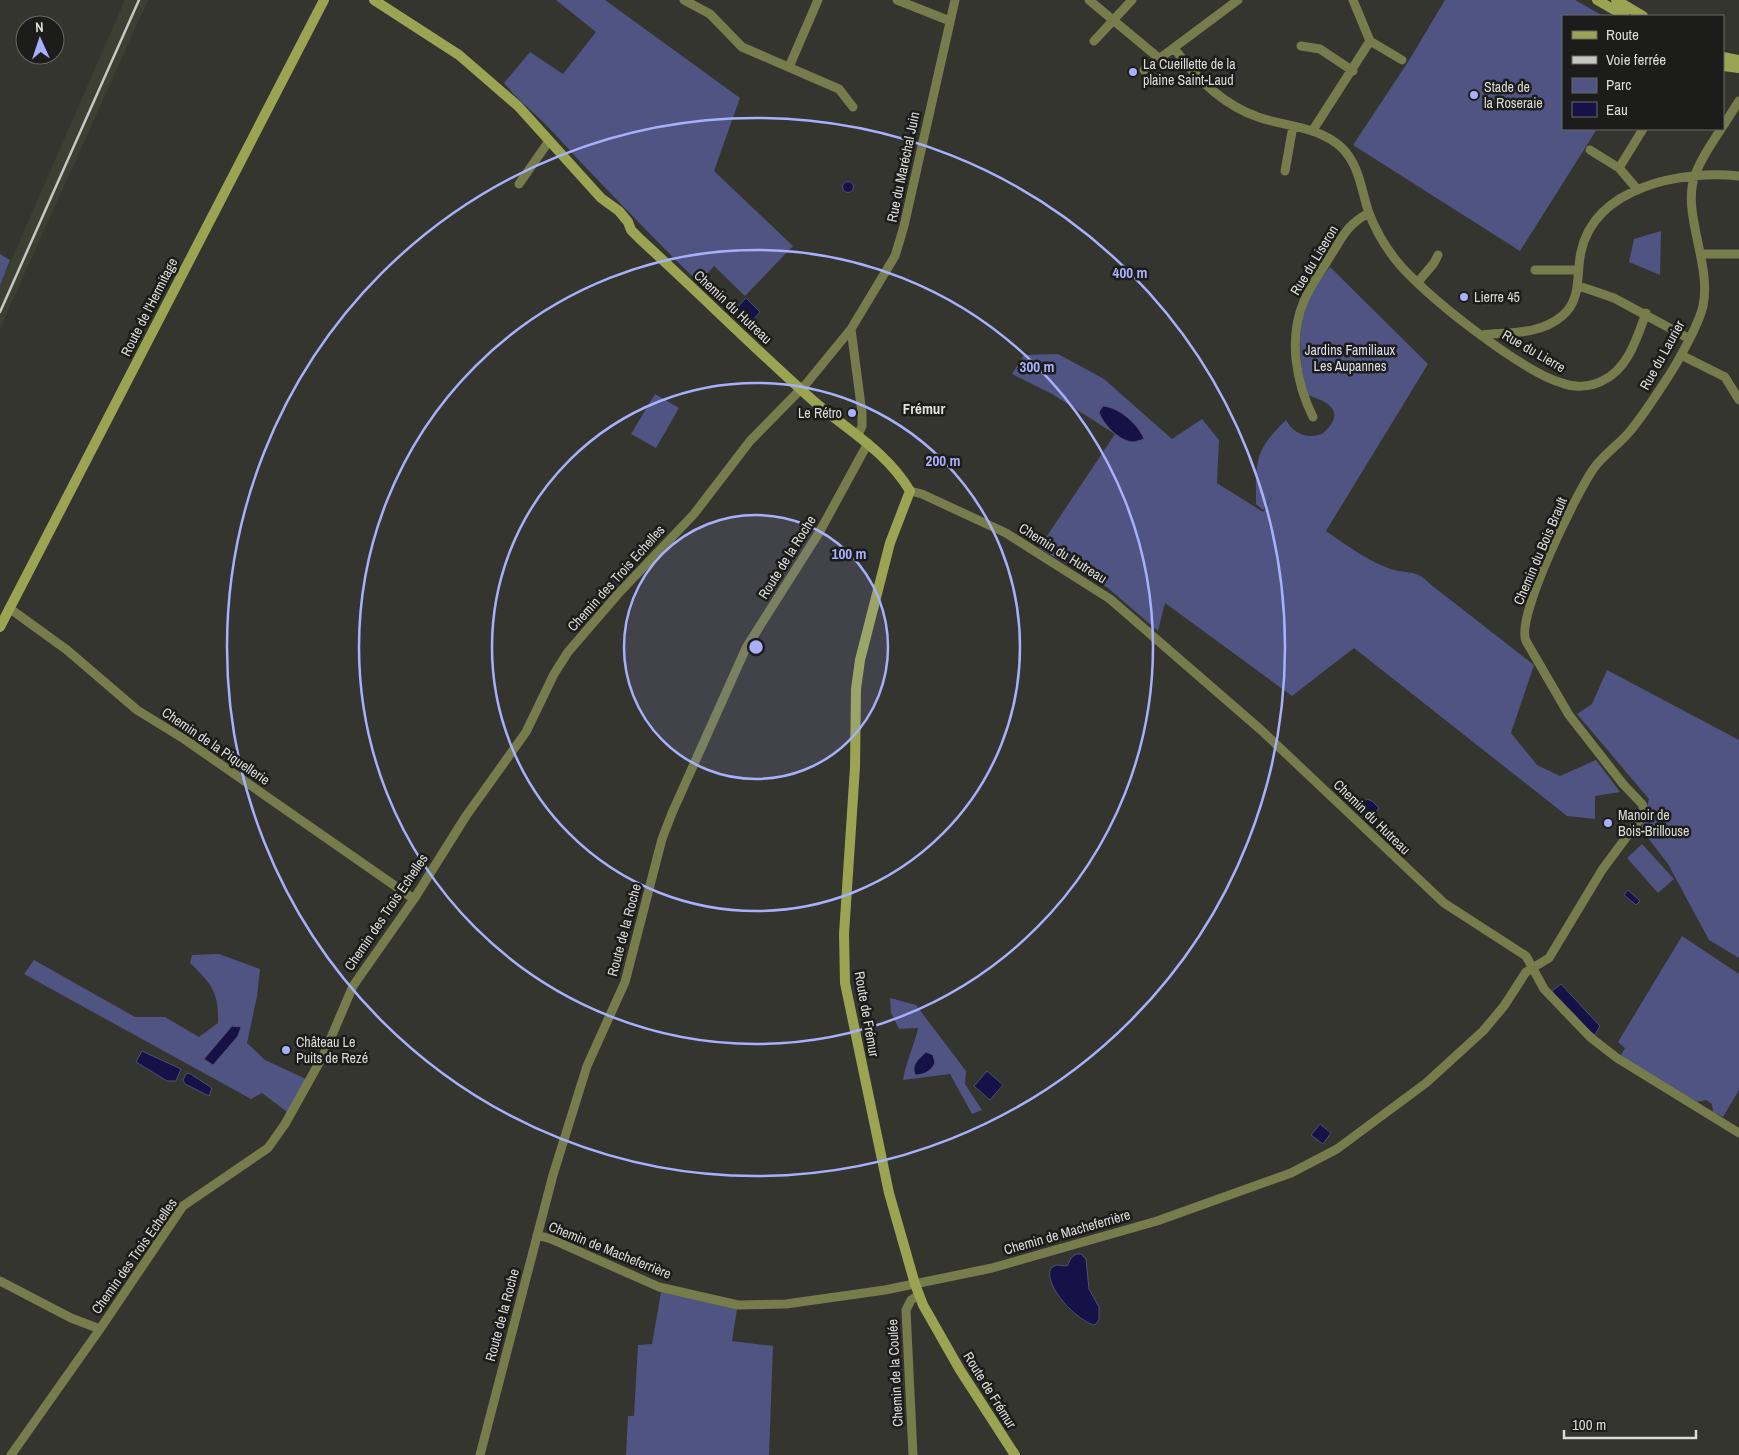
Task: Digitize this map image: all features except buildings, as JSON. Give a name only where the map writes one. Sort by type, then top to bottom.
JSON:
[{"type":"street","name":"Route de l'Hermitage","points":[[0,627],[324,0]]},
{"type":"street","name":"Chemin du Hutreau","points":[[374,0],[459,55],[518,106],[602,198],[619,211],[628,222],[631,230],[641,240],[829,415],[868,443],[899,473],[910,492],[929,497],[1006,533],[1104,594],[1264,733],[1444,903],[1522,952],[1534,968],[1544,989],[1590,1037],[1617,1058],[1739,1133]]},
{"type":"street","points":[[684,0],[698,3],[742,47],[839,89],[853,107]]},
{"type":"street","points":[[789,67],[818,0]]},
{"type":"street","points":[[897,0],[950,21]]},
{"type":"street","name":"Rue du Maréchal Juin","points":[[800,389],[851,329],[895,256],[904,226],[955,0]]},
{"type":"street","points":[[1089,0],[1160,59]]},
{"type":"street","points":[[1094,41],[1132,0]]},
{"type":"street","points":[[1144,70],[1238,0]]},
{"type":"street","points":[[1353,0],[1370,41],[1402,60]]},
{"type":"street","points":[[1597,0],[1623,15]]},
{"type":"street","points":[[1616,0],[1641,15]]},
{"type":"street","points":[[1313,130],[1353,71],[1370,41]]},
{"type":"street","points":[[1301,46],[1320,49],[1353,71]]},
{"type":"street","name":"Rue du Lierre","points":[[1174,48],[1190,70],[1236,107],[1257,116],[1313,130],[1331,139],[1351,159],[1358,174],[1370,213],[1396,260],[1418,282],[1482,335],[1544,376],[1562,384],[1589,386],[1610,377],[1630,354],[1646,313]]},
{"type":"street","points":[[1724,57],[1739,60]]},
{"type":"street","points":[[1724,66],[1739,68]]},
{"type":"street","name":"Rue du Laurier","points":[[1724,125],[1739,101]]},
{"type":"street","points":[[1285,171],[1293,126]]},
{"type":"street","points":[[1619,168],[1642,130]]},
{"type":"street","name":"Rue du Laurier","points":[[1606,454],[1630,431],[1681,355],[1703,306],[1702,254],[1694,220],[1694,176],[1721,130]]},
{"type":"street","points":[[519,184],[549,141]]},
{"type":"street","points":[[1590,150],[1619,168],[1637,189]]},
{"type":"street","points":[[1482,335],[1519,333],[1539,329],[1564,315],[1579,286],[1578,270],[1581,251],[1588,232],[1614,203],[1637,189],[1694,176],[1739,176]]},
{"type":"street","name":"Rue du Liseron","points":[[1313,418],[1303,395],[1297,360],[1296,336],[1299,316],[1304,300],[1315,280],[1354,220],[1370,213]]},
{"type":"street","points":[[1702,254],[1739,254]]},
{"type":"street","points":[[1418,282],[1434,263],[1438,255]]},
{"type":"street","points":[[1535,270],[1546,268],[1578,270]]},
{"type":"street","points":[[1579,286],[1614,298],[1646,313],[1688,338]]},
{"type":"street","points":[[851,329],[862,413],[862,426],[858,435]]},
{"type":"street","points":[[1681,355],[1725,377],[1739,400]]},
{"type":"street","name":"Chemin des Trois Echelles","points":[[11,1455],[100,1329],[183,1206],[268,1148],[285,1124],[324,1054],[353,986],[414,899],[466,816],[526,732],[554,674],[568,652],[618,594],[694,514],[750,441],[800,389]]},
{"type":"street","name":"Route de la Roche","points":[[480,1455],[537,1235],[587,1066],[625,982],[662,839],[746,648],[820,531],[868,443]]},
{"type":"street","name":"Chemin du Bois Brault","points":[[1606,454],[1584,485],[1546,566],[1529,607],[1524,634],[1569,715],[1623,784],[1645,808]]},
{"type":"street","name":"Route de Frémur","points":[[910,492],[890,543],[860,660],[857,679],[844,963],[848,1004],[901,1242],[919,1296],[960,1370],[1015,1455]]},
{"type":"street","name":"Chemin de la Piquellerie","points":[[10,608],[67,650],[137,710],[184,739],[414,899]]},
{"type":"street","name":"Chemin de Macheferrière","points":[[537,1235],[551,1238],[658,1287],[738,1305],[786,1304],[915,1284],[992,1268],[1127,1231],[1307,1166],[1338,1149],[1440,1070],[1483,1031],[1504,1006],[1526,972],[1547,961],[1563,939],[1602,870],[1645,808]]},
{"type":"street","points":[[0,1281],[71,1318],[100,1329]]},
{"type":"street","name":"Chemin de la Coulée","points":[[913,1455],[906,1310],[911,1300],[919,1296]]},
{"type":"shaded area","points":[[125,0],[148,0],[0,328],[0,286]]},
{"type":"green space","points":[[556,0],[605,0],[740,98],[714,171],[793,246],[745,296],[714,266],[699,283],[504,83],[530,52],[563,74],[596,32]]},
{"type":"green space","name":"Stade de la Roseraie","points":[[1445,0],[1575,0],[1601,15],[1562,15],[1562,130],[1596,130],[1520,251],[1353,145],[1408,62]]},
{"type":"green space","points":[[1661,231],[1660,275],[1629,262],[1634,239]]},
{"type":"green space","points":[[0,254],[10,260],[0,286]]},
{"type":"green space","name":"Jardins Familiaux Les Aupannes","points":[[1330,267],[1428,364],[1326,531],[1371,560],[1394,570],[1415,574],[1425,579],[1534,665],[1511,733],[1537,765],[1560,776],[1596,760],[1620,792],[1595,796],[1595,819],[1567,816],[1354,648],[1292,696],[1165,603],[1158,631],[1108,588],[1039,548],[1115,434],[1052,394],[1012,374],[1024,355],[1058,354],[1104,379],[1172,439],[1202,419],[1219,440],[1217,483],[1263,512],[1274,494],[1263,510],[1256,504],[1257,467],[1262,449],[1268,440],[1286,420],[1297,432],[1311,436],[1322,434],[1333,420],[1334,414],[1328,404],[1306,395],[1300,343],[1304,313],[1318,283]]},
{"type":"green space","points":[[655,394],[679,408],[656,448],[631,434]]},
{"type":"green space","points":[[1607,670],[1739,740],[1739,958],[1709,940],[1668,864],[1641,829],[1649,799],[1577,714],[1592,704]]},
{"type":"green space","points":[[1642,844],[1674,879],[1658,893],[1627,858]]},
{"type":"green space","points":[[1682,936],[1739,974],[1739,1090],[1723,1117],[1713,1112],[1712,1104],[1706,1100],[1697,1102],[1628,1061],[1621,1055],[1625,1048],[1618,1042]]},
{"type":"green space","points":[[219,954],[260,969],[257,996],[247,1043],[265,1060],[306,1079],[287,1112],[262,1093],[251,1099],[24,974],[34,960],[135,1017],[165,1017],[199,1037],[218,1023],[218,1013],[213,990],[204,977],[190,963],[192,955]],"holes":[[[232,1026],[238,1036],[213,1065],[204,1059]]]},
{"type":"green space","points":[[890,998],[916,1005],[966,1071],[965,1084],[982,1110],[972,1114],[950,1074],[903,1080],[918,1028],[899,1029],[891,1013]]},
{"type":"green space","points":[[661,1292],[737,1309],[732,1341],[773,1346],[769,1455],[626,1455],[628,1416],[634,1416],[638,1345],[652,1344]]},
{"type":"water","points":[[848,181],[854,187],[848,193],[842,187]]},
{"type":"water","points":[[746,298],[760,312],[748,325],[734,311]]},
{"type":"water","points":[[1103,406],[1122,413],[1138,428],[1144,439],[1132,442],[1116,435],[1101,417],[1099,412]]},
{"type":"water","points":[[1367,799],[1379,808],[1372,816],[1362,805]]},
{"type":"water","points":[[1628,890],[1640,901],[1636,905],[1624,895]]},
{"type":"water","points":[[1561,984],[1600,1026],[1595,1035],[1579,1023],[1551,992]]},
{"type":"water","points":[[232,1026],[241,1027],[238,1036],[213,1065],[204,1059]]},
{"type":"water","points":[[142,1051],[181,1069],[176,1081],[167,1081],[136,1062]]},
{"type":"water","points":[[926,1052],[933,1055],[935,1063],[927,1072],[915,1075],[915,1065],[918,1059]]},
{"type":"water","points":[[987,1071],[1003,1085],[990,1100],[974,1086]]},
{"type":"water","points":[[189,1073],[212,1088],[209,1096],[185,1084],[183,1080],[186,1074]]},
{"type":"water","points":[[1320,1124],[1331,1133],[1323,1144],[1311,1135]]},
{"type":"water","points":[[1076,1254],[1081,1254],[1086,1259],[1089,1289],[1099,1307],[1099,1320],[1095,1325],[1088,1323],[1072,1311],[1052,1284],[1051,1268],[1056,1265],[1067,1266],[1071,1258]]},
{"type":"railway","points":[[0,312],[139,0]]},
{"type":"place","name":"La Cueillette de la plaine Saint-Laud","points":[[1133,72]]},
{"type":"place","name":"Stade de la Roseraie","points":[[1474,95]]},
{"type":"place","name":"Lierre 45","points":[[1464,297]]},
{"type":"place","name":"Le Rétro","points":[[852,413]]},
{"type":"place","name":"Manoir de Bois-Brillouse","points":[[1608,823]]},
{"type":"place","name":"Château Le Puits de Rezé","points":[[286,1050]]},
{"type":"district","name":"Frémur","points":[[924,408]]}]
